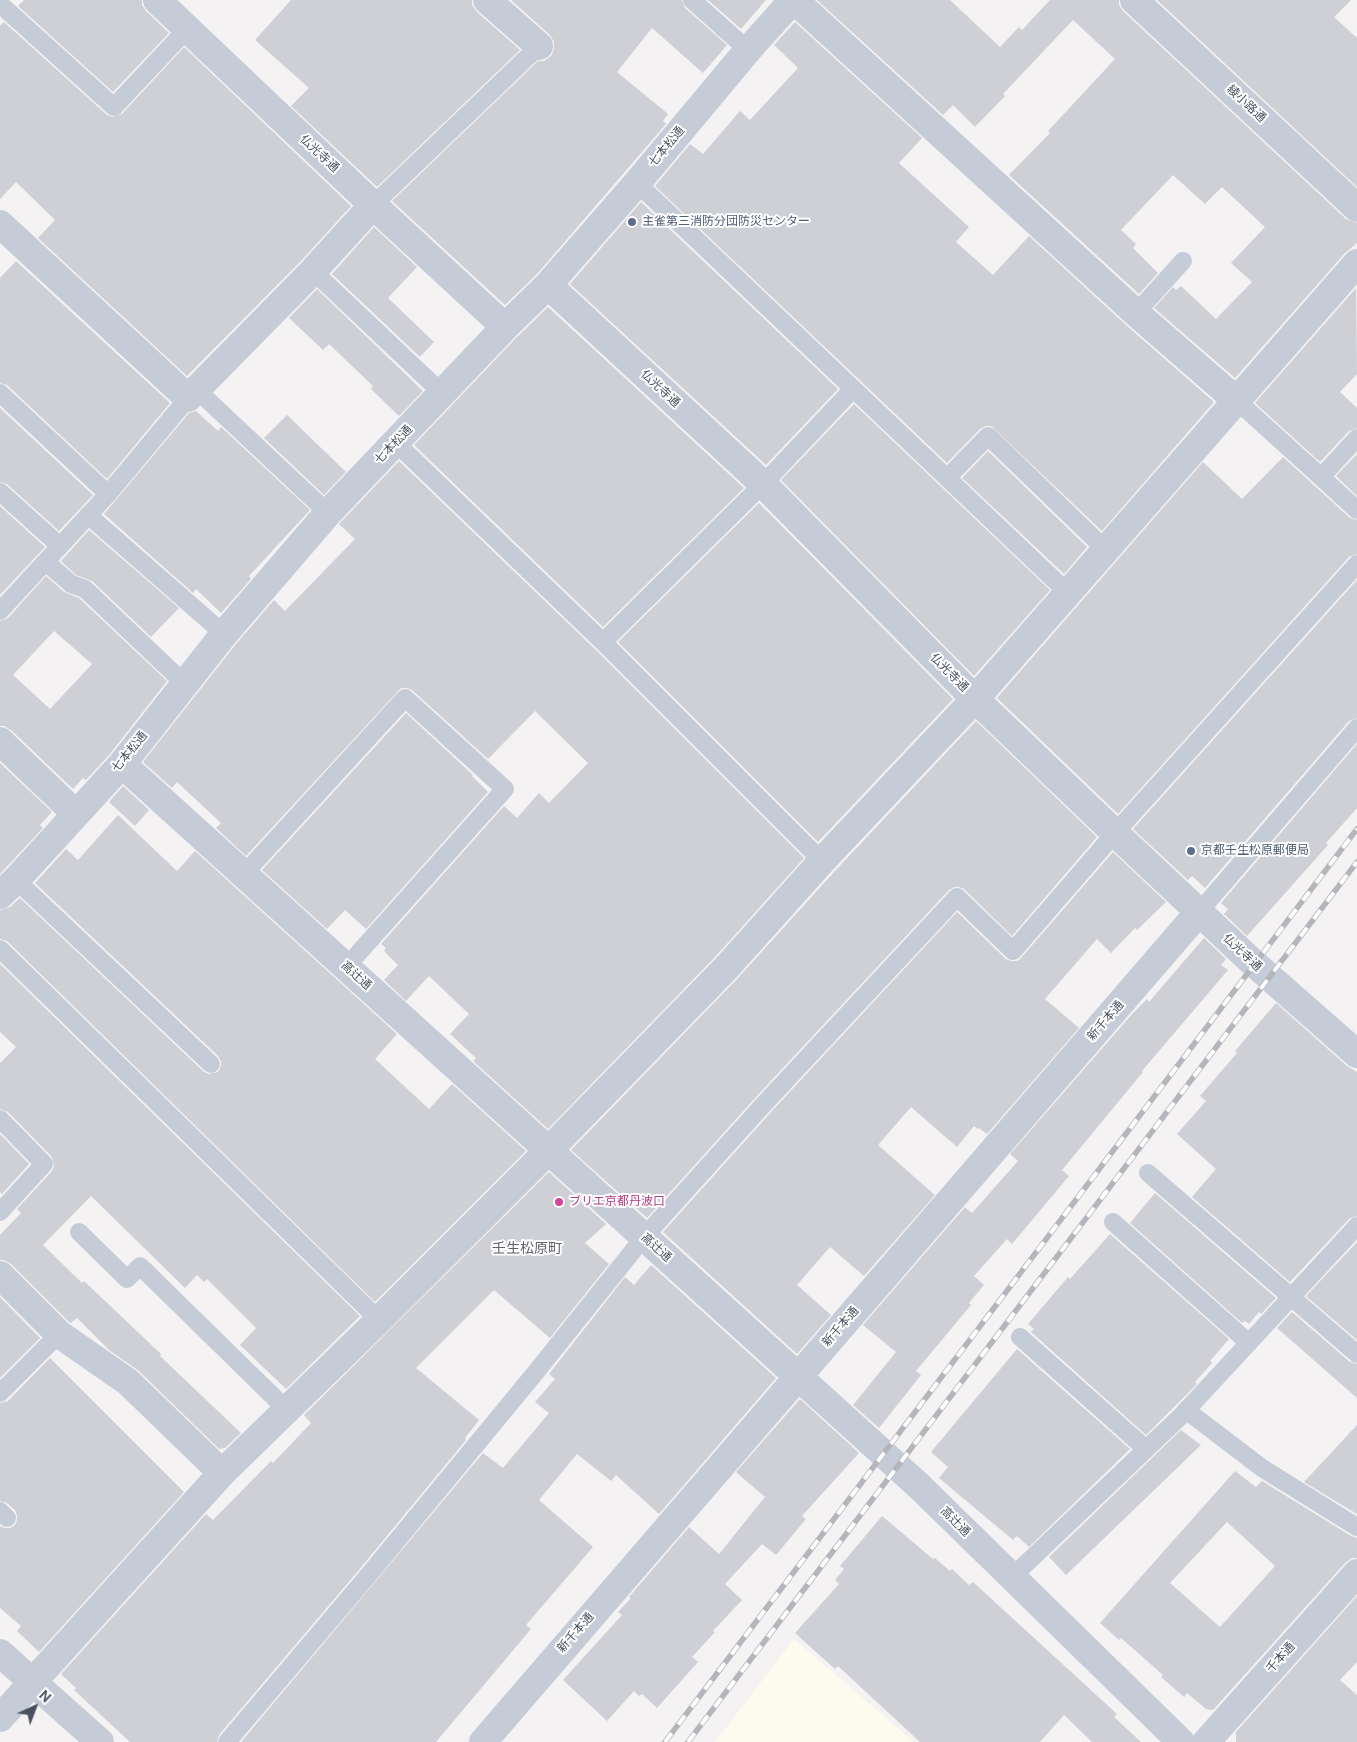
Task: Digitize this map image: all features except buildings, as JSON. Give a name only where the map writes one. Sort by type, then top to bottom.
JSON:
[{"type":"street","name":"仏光寺通","points":[[157,0],[373,205],[506,327]]},
{"type":"street","points":[[487,0],[539,46]]},
{"type":"street","points":[[794,0],[1136,313],[1236,400]]},
{"type":"street","name":"七本松通","points":[[8,887],[122,764],[224,634],[328,513],[548,285],[748,50],[794,0]]},
{"type":"street","name":"綾小路通","points":[[1134,0],[1357,208]]},
{"type":"street","points":[[0,224],[192,394],[313,271],[373,205]]},
{"type":"street","points":[[0,1718],[222,1473],[379,1320],[727,967],[822,861],[975,699],[1357,263]]},
{"type":"street","name":"仏光寺通","points":[[548,285],[763,484],[975,699],[1115,833],[1295,1001],[1357,1054]]},
{"type":"street","points":[[0,741],[76,814]]},
{"type":"street","name":"高辻通","points":[[122,764],[919,1486],[1011,1578],[1181,1742]]},
{"type":"street","name":"新千本通","points":[[483,1742],[1199,912]]},
{"type":"street","points":[[0,1275],[59,1334],[128,1382],[222,1473]]},
{"type":"street","name":"千本通","points":[[1206,1742],[1357,1573]]},
{"type":"street","points":[[0,1653],[100,1742]]},
{"type":"lane","points":[[692,0],[748,50]]},
{"type":"lane","points":[[0,4],[114,107],[187,29]]},
{"type":"lane","points":[[373,205],[539,46]]},
{"type":"lane","points":[[637,182],[1068,593]]},
{"type":"lane","points":[[1136,313],[1183,261]]},
{"type":"lane","points":[[313,271],[443,394]]},
{"type":"lane","points":[[602,642],[763,484],[853,389]]},
{"type":"lane","points":[[0,393],[108,494]]},
{"type":"lane","points":[[0,611],[108,494],[192,394],[328,513]]},
{"type":"lane","points":[[1236,400],[1357,510]]},
{"type":"lane","points":[[947,478],[988,436],[1106,550]]},
{"type":"lane","points":[[1321,477],[1357,438]]},
{"type":"lane","points":[[396,443],[602,642],[822,861]]},
{"type":"lane","points":[[0,492],[60,546]]},
{"type":"lane","points":[[88,515],[224,634]]},
{"type":"lane","points":[[46,562],[71,584],[85,589],[184,683]]},
{"type":"lane","points":[[226,1742],[378,1563],[536,1372],[644,1237],[764,1104],[957,896],[1013,951],[1115,833],[1357,564]]},
{"type":"lane","points":[[244,874],[405,698],[498,782],[505,789],[346,967]]},
{"type":"lane","points":[[1199,912],[1357,728]]},
{"type":"lane","points":[[8,887],[211,1064]]},
{"type":"lane","points":[[0,949],[379,1320]]},
{"type":"lane","points":[[0,1119],[44,1164],[0,1212]]},
{"type":"lane","points":[[1148,1173],[1357,1354]]},
{"type":"lane","points":[[1113,1222],[1249,1343]]},
{"type":"lane","points":[[1011,1578],[1186,1410],[1357,1226]]},
{"type":"lane","points":[[79,1232],[127,1279],[140,1266],[286,1409]]},
{"type":"lane","points":[[0,1393],[59,1334]]},
{"type":"lane","points":[[1020,1337],[1146,1449]]},
{"type":"lane","points":[[1186,1410],[1262,1468],[1357,1527]]},
{"type":"shaded area","points":[[794,1639],[914,1742],[715,1742]]},
{"type":"railway","points":[[665,1742],[1357,829]]},
{"type":"railway","points":[[688,1742],[1357,862]]},
{"type":"place","name":"主雀第三消防分団防災センター","points":[[632,222]]},
{"type":"place","name":"京都壬生松原郵便局","points":[[1191,851]]},
{"type":"place","name":"ブリエ京都丹波口","points":[[559,1202]]},
{"type":"district","name":"壬生松原町","points":[[527,1249]]}]
